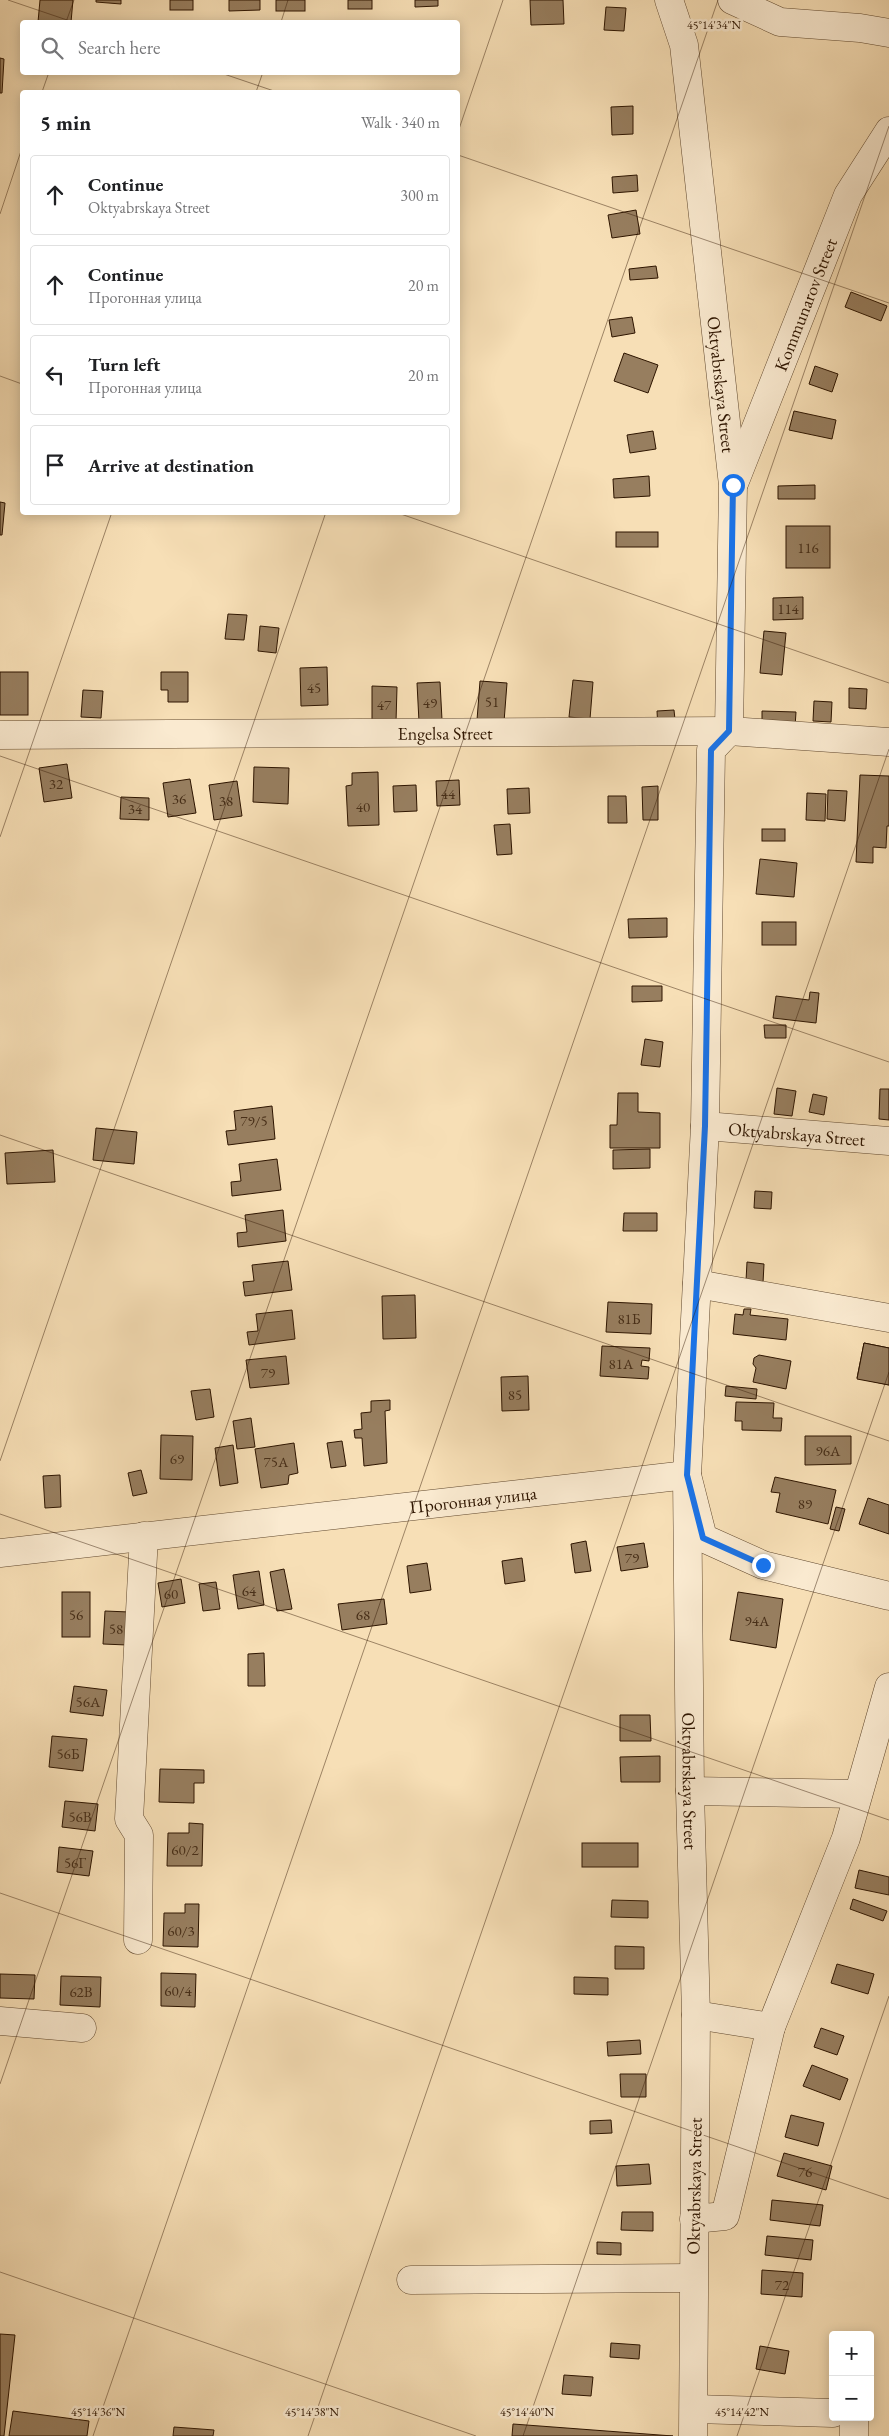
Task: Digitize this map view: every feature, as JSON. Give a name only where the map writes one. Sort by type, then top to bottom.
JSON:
[{"type":"street","name":"Oktyabrskaya Street","points":[[670,0],[684,45],[733,485],[729,731],[711,750],[705,1126],[687,1475],[690,1791],[696,2015],[693,2436]]},
{"type":"street","points":[[732,0],[780,22],[860,28],[889,33]]},
{"type":"street","name":"Kommunarov Street","points":[[733,485],[848,195],[889,131]]},
{"type":"street","name":"Engelsa Street","points":[[0,735],[729,731],[889,742]]},
{"type":"street","name":"Oktyabrskaya Street","points":[[705,1126],[889,1141]]},
{"type":"street","points":[[697,1284],[889,1318]]},
{"type":"street","points":[[687,1475],[703,1538],[763,1565],[889,1596]]},
{"type":"street","name":"Прогонная улица","points":[[0,1553],[687,1475]]},
{"type":"street","points":[[138,1940],[139,1835],[129,1819],[144,1536]]},
{"type":"street","points":[[694,2219],[726,2216],[771,2027],[846,1838],[889,1687]]},
{"type":"street","points":[[690,1791],[858,1794]]},
{"type":"street","points":[[696,2015],[771,2027]]},
{"type":"street","points":[[0,2021],[82,2028]]},
{"type":"street","points":[[411,2280],[693,2278]]},
{"type":"street","points":[[694,2409],[829,2413]]},
{"type":"street","points":[[854,2421],[854,2436]]},
{"type":"building","points":[[40,0],[73,0],[71,20],[38,20]]},
{"type":"building","points":[[96,0],[121,0],[121,4],[96,2]]},
{"type":"building","points":[[170,0],[193,0],[193,10],[170,10]]},
{"type":"building","points":[[229,0],[260,0],[260,10],[229,11]]},
{"type":"building","points":[[276,0],[305,0],[305,11],[276,11]]},
{"type":"building","points":[[348,0],[372,0],[372,9],[348,9]]},
{"type":"building","points":[[415,0],[438,0],[438,6],[415,7]]},
{"type":"building","points":[[530,0],[563,0],[564,24],[531,25]]},
{"type":"building","points":[[606,7],[626,8],[624,31],[604,30]]},
{"type":"building","points":[[0,58],[4,59],[2,93],[0,93]]},
{"type":"building","points":[[633,106],[633,134],[612,135],[611,107]]},
{"type":"building","points":[[637,175],[638,191],[613,193],[612,177]]},
{"type":"building","points":[[636,210],[640,234],[612,238],[608,215]]},
{"type":"building","points":[[656,266],[658,278],[630,280],[629,269]]},
{"type":"building","points":[[851,292],[887,306],[881,321],[845,307]]},
{"type":"building","points":[[632,317],[635,333],[612,337],[609,320]]},
{"type":"building","points":[[624,353],[658,365],[648,393],[614,381]]},
{"type":"building","points":[[815,366],[838,374],[832,392],[809,384]]},
{"type":"building","points":[[794,411],[836,420],[832,439],[789,430]]},
{"type":"building","points":[[653,431],[656,449],[630,453],[627,435]]},
{"type":"building","points":[[649,476],[650,496],[614,498],[613,479]]},
{"type":"building","points":[[815,485],[815,499],[778,499],[778,486]]},
{"type":"building","points":[[0,502],[5,503],[2,535],[0,535]]},
{"type":"building","points":[[786,526],[830,526],[830,568],[786,568]]},
{"type":"building","points":[[616,532],[658,532],[658,547],[616,547]]},
{"type":"building","points":[[803,597],[803,619],[773,620],[773,598]]},
{"type":"building","points":[[228,614],[247,615],[244,640],[225,639]]},
{"type":"building","points":[[260,626],[279,628],[276,653],[258,651]]},
{"type":"building","points":[[764,631],[786,633],[782,675],[760,673]]},
{"type":"building","points":[[327,667],[328,705],[301,706],[300,668]]},
{"type":"building","points":[[0,672],[28,672],[28,715],[0,715]]},
{"type":"building","points":[[161,672],[188,672],[188,702],[168,702],[168,690],[161,690]]},
{"type":"building","points":[[573,680],[593,682],[590,719],[569,717]]},
{"type":"building","points":[[480,681],[507,683],[504,722],[477,720]]},
{"type":"building","points":[[440,682],[442,720],[419,722],[417,683]]},
{"type":"building","points":[[372,686],[397,687],[396,722],[372,721]]},
{"type":"building","points":[[849,688],[867,689],[866,709],[849,708]]},
{"type":"building","points":[[83,690],[103,691],[101,718],[81,717]]},
{"type":"building","points":[[814,701],[832,702],[831,722],[813,721]]},
{"type":"building","points":[[674,710],[676,729],[658,730],[657,711]]},
{"type":"building","points":[[762,711],[796,712],[795,727],[762,726]]},
{"type":"building","points":[[67,764],[72,798],[44,802],[39,768]]},
{"type":"building","points":[[254,767],[289,768],[288,804],[253,802]]},
{"type":"building","points":[[378,772],[379,825],[348,826],[346,786],[352,785],[352,773]]},
{"type":"building","points":[[860,775],[889,776],[889,826],[887,826],[886,848],[873,847],[873,863],[856,862]]},
{"type":"building","points":[[190,779],[196,813],[168,817],[163,783]]},
{"type":"building","points":[[459,780],[460,805],[437,806],[436,781]]},
{"type":"building","points":[[237,781],[242,816],[214,820],[209,785]]},
{"type":"building","points":[[416,785],[417,811],[394,812],[393,786]]},
{"type":"building","points":[[658,786],[658,820],[643,820],[642,787]]},
{"type":"building","points":[[529,788],[530,813],[508,814],[507,789]]},
{"type":"building","points":[[828,790],[847,791],[845,821],[827,819]]},
{"type":"building","points":[[807,793],[826,794],[825,821],[806,820]]},
{"type":"building","points":[[608,796],[626,796],[627,823],[608,823]]},
{"type":"building","points":[[121,797],[149,798],[149,820],[120,819]]},
{"type":"building","points":[[510,824],[512,854],[497,855],[494,825]]},
{"type":"building","points":[[762,829],[785,829],[785,841],[762,841]]},
{"type":"building","points":[[760,859],[797,863],[794,897],[756,894]]},
{"type":"building","points":[[667,918],[667,937],[629,938],[628,919]]},
{"type":"building","points":[[762,922],[796,922],[796,945],[762,945]]},
{"type":"building","points":[[632,986],[662,986],[662,1001],[632,1002]]},
{"type":"building","points":[[810,992],[819,993],[816,1023],[773,1018],[776,996],[809,1000]]},
{"type":"building","points":[[764,1025],[786,1025],[786,1038],[765,1038]]},
{"type":"building","points":[[645,1039],[663,1042],[660,1067],[641,1065]]},
{"type":"building","points":[[777,1088],[796,1091],[792,1116],[774,1114]]},
{"type":"building","points":[[880,1089],[889,1089],[889,1120],[879,1119]]},
{"type":"building","points":[[618,1093],[638,1093],[638,1112],[660,1113],[660,1148],[610,1148],[610,1125],[617,1125]]},
{"type":"building","points":[[813,1094],[827,1097],[824,1115],[809,1112]]},
{"type":"building","points":[[272,1106],[275,1139],[228,1145],[226,1131],[236,1130],[234,1111]]},
{"type":"building","points":[[96,1128],[137,1132],[134,1164],[93,1160]]},
{"type":"building","points":[[650,1149],[650,1168],[613,1169],[613,1150]]},
{"type":"building","points":[[53,1150],[55,1182],[7,1184],[5,1153]]},
{"type":"building","points":[[277,1159],[281,1190],[232,1196],[231,1182],[241,1181],[239,1164]]},
{"type":"building","points":[[755,1191],[772,1192],[771,1209],[754,1208]]},
{"type":"building","points":[[283,1210],[286,1241],[238,1247],[237,1233],[247,1232],[245,1215]]},
{"type":"building","points":[[624,1213],[657,1213],[657,1231],[623,1231]]},
{"type":"building","points":[[288,1261],[292,1290],[245,1296],[243,1282],[254,1281],[252,1265]]},
{"type":"building","points":[[747,1262],[764,1264],[763,1283],[746,1281]]},
{"type":"building","points":[[415,1295],[416,1338],[383,1339],[382,1296]]},
{"type":"building","points":[[608,1302],[652,1304],[651,1334],[606,1332]]},
{"type":"building","points":[[744,1309],[751,1309],[750,1315],[788,1319],[786,1340],[733,1334],[735,1314],[743,1315]]},
{"type":"building","points":[[292,1310],[295,1339],[249,1345],[247,1332],[258,1331],[256,1314]]},
{"type":"building","points":[[864,1343],[889,1348],[889,1385],[857,1378]]},
{"type":"building","points":[[864,1343],[889,1348],[889,1385],[857,1379]]},
{"type":"building","points":[[602,1346],[650,1348],[649,1361],[642,1360],[641,1366],[649,1367],[648,1379],[600,1376]]},
{"type":"building","points":[[759,1355],[791,1361],[786,1389],[753,1382],[756,1368],[753,1364],[754,1358]]},
{"type":"building","points":[[286,1356],[289,1384],[250,1388],[246,1360]]},
{"type":"building","points":[[528,1376],[529,1410],[502,1411],[501,1377]]},
{"type":"building","points":[[726,1386],[757,1389],[756,1399],[725,1396]]},
{"type":"building","points":[[210,1389],[214,1417],[196,1420],[191,1391]]},
{"type":"building","points":[[390,1400],[390,1410],[385,1411],[387,1463],[364,1466],[362,1438],[355,1438],[354,1430],[362,1429],[361,1413],[371,1412],[371,1401]]},
{"type":"building","points":[[736,1402],[774,1403],[773,1418],[782,1418],[781,1431],[742,1430],[742,1421],[735,1421]]},
{"type":"building","points":[[251,1418],[255,1447],[237,1449],[233,1421]]},
{"type":"building","points":[[161,1435],[193,1436],[192,1480],[160,1479]]},
{"type":"building","points":[[805,1436],[851,1436],[851,1464],[805,1465]]},
{"type":"building","points":[[342,1441],[346,1466],[331,1468],[327,1443]]},
{"type":"building","points":[[294,1443],[298,1473],[289,1475],[288,1484],[261,1488],[255,1449]]},
{"type":"building","points":[[233,1445],[238,1483],[220,1486],[215,1448]]},
{"type":"building","points":[[141,1470],[147,1493],[133,1496],[128,1473]]},
{"type":"building","points":[[60,1475],[61,1507],[45,1508],[43,1476]]},
{"type":"building","points":[[775,1477],[836,1490],[828,1524],[776,1512],[780,1493],[771,1492]]},
{"type":"building","points":[[868,1498],[889,1505],[889,1534],[859,1524]]},
{"type":"building","points":[[836,1507],[845,1509],[839,1531],[830,1529]]},
{"type":"building","points":[[586,1541],[591,1571],[575,1573],[571,1544]]},
{"type":"building","points":[[644,1543],[648,1567],[621,1571],[617,1547]]},
{"type":"building","points":[[522,1558],[525,1581],[505,1584],[502,1561]]},
{"type":"building","points":[[427,1563],[431,1590],[410,1593],[407,1566]]},
{"type":"building","points":[[284,1569],[292,1609],[277,1611],[270,1572]]},
{"type":"building","points":[[259,1571],[264,1605],[238,1609],[233,1575]]},
{"type":"building","points":[[181,1579],[185,1603],[162,1607],[158,1583]]},
{"type":"building","points":[[216,1582],[220,1609],[203,1611],[199,1584]]},
{"type":"building","points":[[62,1592],[90,1592],[90,1637],[62,1637]]},
{"type":"building","points":[[738,1592],[783,1599],[776,1648],[730,1640]]},
{"type":"building","points":[[384,1599],[387,1624],[342,1630],[338,1604]]},
{"type":"building","points":[[105,1611],[129,1612],[127,1645],[103,1644]]},
{"type":"building","points":[[264,1653],[265,1686],[248,1686],[248,1654]]},
{"type":"building","points":[[74,1686],[107,1690],[103,1716],[70,1712]]},
{"type":"building","points":[[620,1715],[650,1715],[651,1741],[620,1741]]},
{"type":"building","points":[[52,1736],[87,1739],[83,1771],[49,1767]]},
{"type":"building","points":[[660,1756],[660,1782],[621,1782],[620,1757]]},
{"type":"building","points":[[160,1769],[204,1770],[204,1783],[194,1783],[194,1803],[159,1802]]},
{"type":"building","points":[[65,1801],[98,1804],[95,1831],[62,1827]]},
{"type":"building","points":[[189,1823],[203,1824],[202,1866],[167,1866],[168,1833],[189,1833]]},
{"type":"building","points":[[582,1843],[638,1843],[638,1867],[582,1867]]},
{"type":"building","points":[[59,1847],[93,1851],[89,1876],[57,1872]]},
{"type":"building","points":[[859,1870],[889,1877],[889,1895],[855,1888]]},
{"type":"building","points":[[853,1899],[887,1911],[883,1921],[850,1909]]},
{"type":"building","points":[[612,1900],[648,1901],[648,1918],[611,1917]]},
{"type":"building","points":[[185,1904],[199,1904],[198,1947],[163,1946],[164,1913],[185,1913]]},
{"type":"building","points":[[615,1946],[644,1947],[644,1969],[615,1969]]},
{"type":"building","points":[[837,1964],[874,1974],[868,1994],[831,1983]]},
{"type":"building","points":[[161,1973],[196,1974],[195,2007],[161,2006]]},
{"type":"building","points":[[0,1974],[35,1975],[34,1999],[0,1998]]},
{"type":"building","points":[[61,1976],[101,1977],[100,2007],[60,2005]]},
{"type":"building","points":[[574,1977],[608,1978],[608,1995],[574,1994]]},
{"type":"building","points":[[821,2028],[844,2036],[837,2055],[814,2047]]},
{"type":"building","points":[[640,2040],[641,2054],[608,2056],[607,2042]]},
{"type":"building","points":[[812,2065],[848,2079],[840,2100],[803,2086]]},
{"type":"building","points":[[620,2074],[646,2074],[646,2097],[621,2097]]},
{"type":"building","points":[[791,2115],[824,2123],[818,2146],[785,2137]]},
{"type":"building","points":[[611,2120],[612,2133],[590,2134],[590,2121]]},
{"type":"building","points":[[784,2153],[832,2166],[826,2190],[777,2176]]},
{"type":"building","points":[[649,2164],[651,2184],[617,2186],[616,2166]]},
{"type":"building","points":[[772,2200],[823,2205],[820,2226],[770,2220]]},
{"type":"building","points":[[622,2212],[653,2212],[653,2231],[621,2230]]},
{"type":"building","points":[[767,2236],[813,2240],[811,2260],[765,2255]]},
{"type":"building","points":[[597,2242],[621,2243],[621,2255],[597,2254]]},
{"type":"building","points":[[762,2270],[803,2273],[802,2297],[761,2294]]},
{"type":"building","points":[[0,2334],[15,2335],[4,2436],[0,2436]]},
{"type":"building","points":[[611,2343],[640,2345],[639,2359],[610,2357]]},
{"type":"building","points":[[760,2346],[789,2351],[785,2374],[756,2369]]},
{"type":"building","points":[[564,2375],[593,2377],[591,2396],[562,2394]]},
{"type":"building","points":[[13,2411],[89,2421],[87,2436],[9,2436]]},
{"type":"building","points":[[513,2424],[673,2436],[512,2436]]},
{"type":"building","points":[[174,2427],[214,2430],[213,2436],[173,2436]]},
{"type":"route","points":[[733,485],[729,731],[711,750],[705,1126],[687,1475],[703,1538],[763,1565]]}]
